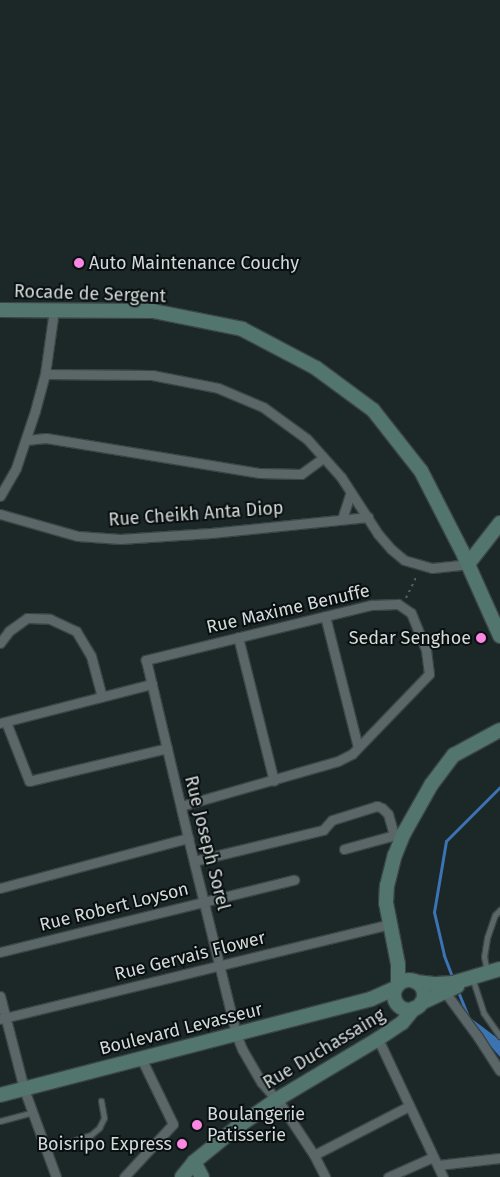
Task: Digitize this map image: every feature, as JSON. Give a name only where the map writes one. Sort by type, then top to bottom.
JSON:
[{"type":"main road","name":"Rocade de Sergent","points":[[0,310],[154,312],[242,329],[316,368],[373,410],[421,471],[468,564],[500,636]]},
{"type":"main road","points":[[468,564],[500,523]]},
{"type":"main road","points":[[494,971],[460,983],[418,1006],[406,1009],[399,1005],[395,997],[397,987],[395,951],[388,924],[387,886],[399,834],[431,785],[454,755],[500,730]]},
{"type":"main road","points":[[395,951],[414,981],[423,991],[418,1006]]},
{"type":"main road","points":[[397,987],[404,981],[436,984],[460,983]]},
{"type":"main road","name":"Boulevard Levasseur","points":[[0,1095],[371,999],[397,987]]},
{"type":"main road","name":"Boulevard Levasseur","points":[[371,999],[399,1005]]},
{"type":"main road","name":"Rue Duchassaing","points":[[182,1177],[194,1162],[229,1132],[276,1100],[378,1040],[402,1023],[418,1006]]},
{"type":"main road","points":[[194,1162],[202,1177]]},
{"type":"street","points":[[0,496],[16,468],[26,440],[45,374],[54,310]]},
{"type":"street","points":[[45,374],[152,375],[218,388],[263,407],[307,439],[351,492],[391,549],[404,560],[421,566],[450,568],[468,564]]},
{"type":"street","points":[[26,440],[46,438],[260,473],[301,474],[324,458]]},
{"type":"street","points":[[342,519],[351,492]]},
{"type":"street","name":"Rue Cheikh Anta Diop","points":[[0,514],[78,536],[120,539],[211,533],[368,517]]},
{"type":"street","name":"Rue Maxime Benuffe","points":[[146,660],[371,605],[386,603],[402,606]]},
{"type":"street","points":[[181,806],[274,781],[346,758],[429,674],[426,650],[411,613],[402,606]]},
{"type":"street","points":[[325,616],[358,747]]},
{"type":"street","points":[[0,643],[9,631],[27,618],[50,619],[76,631],[92,656],[102,697]]},
{"type":"street","points":[[238,637],[274,781]]},
{"type":"street","name":"Rue Joseph Sorel","points":[[146,660],[236,1034],[242,1049],[262,1083],[314,1155],[325,1177]]},
{"type":"street","points":[[152,684],[3,722],[28,781],[167,748]]},
{"type":"street","points":[[194,861],[323,830],[330,821],[377,806],[388,814],[399,834],[344,849]]},
{"type":"street","points":[[0,888],[188,838]]},
{"type":"street","name":"Rue Robert Loyson","points":[[0,952],[294,880]]},
{"type":"street","name":"Rue Gervais Flower","points":[[3,1018],[388,924]]},
{"type":"street","points":[[460,983],[478,1037],[500,1071]]},
{"type":"street","points":[[0,996],[3,1018],[24,1089],[56,1177]]},
{"type":"street","points":[[378,1040],[443,1177]]},
{"type":"street","points":[[124,1177],[173,1124],[141,1058]]},
{"type":"street","points":[[314,1155],[409,1106]]},
{"type":"street","points":[[388,1177],[432,1157]]},
{"type":"street","points":[[438,1165],[500,1158]]},
{"type":"lane","points":[[494,971],[484,957],[487,938],[495,915],[500,910]]},
{"type":"lane","points":[[460,983],[500,1036]]},
{"type":"lane","points":[[46,1150],[91,1136],[99,1128],[104,1118],[100,1101]]},
{"type":"lane","points":[[0,1121],[33,1112]]},
{"type":"path","points":[[402,606],[421,566]]},
{"type":"water","points":[[468,1016],[500,1040],[500,1057],[470,1022]]},
{"type":"waterway","points":[[453,979],[444,955],[434,912],[446,841],[500,787]]},
{"type":"waterway","points":[[457,989],[469,1018]]},
{"type":"place","name":"Auto Maintenance Couchy","points":[[79,263]]},
{"type":"place","name":"Sedar Senghoe","points":[[481,638]]},
{"type":"place","name":"Boulangerie Patisserie","points":[[197,1125]]},
{"type":"place","name":"Boisripo Express","points":[[182,1144]]}]
